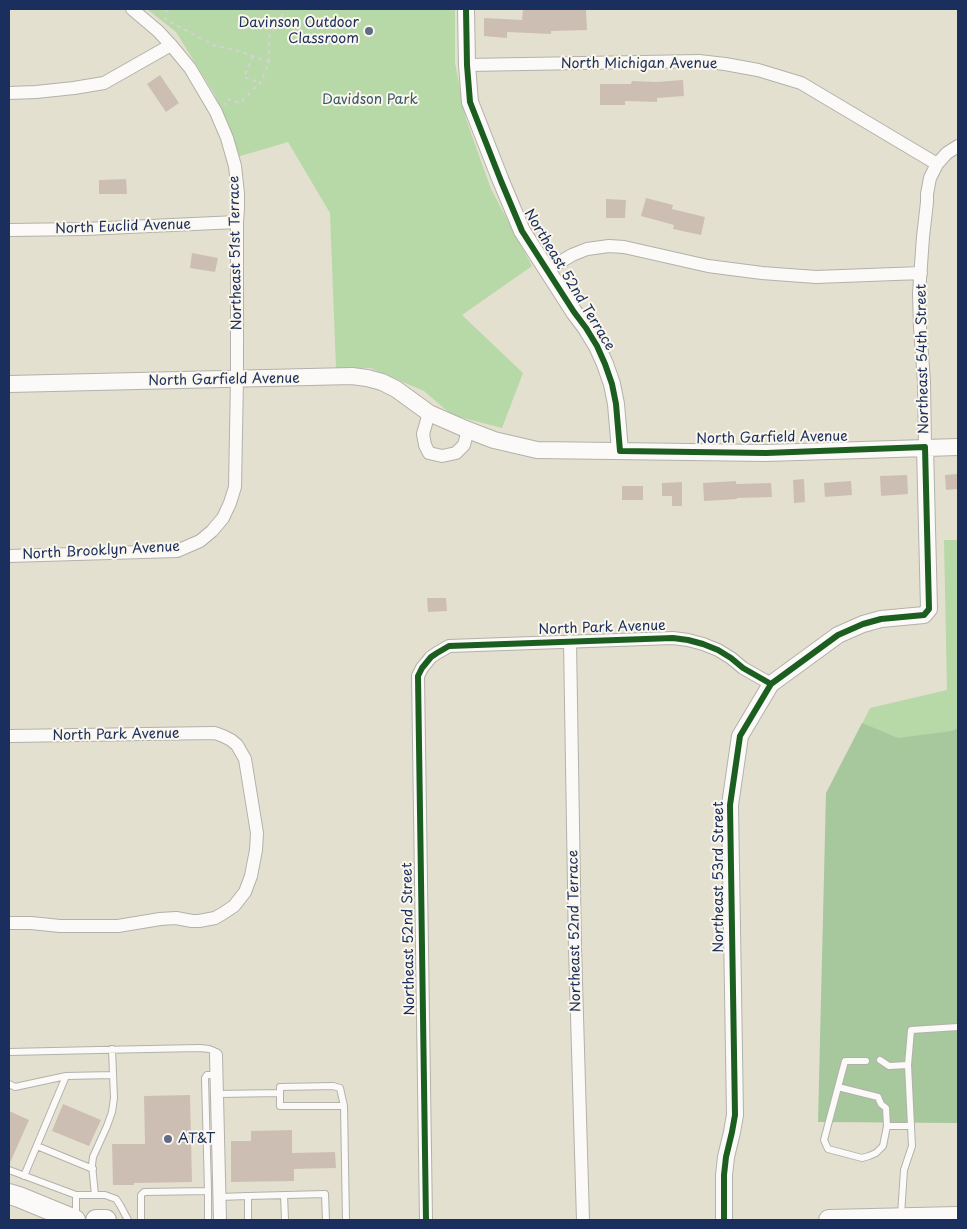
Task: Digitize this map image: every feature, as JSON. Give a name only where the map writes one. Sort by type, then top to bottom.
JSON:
[{"type":"main road","points":[[9,1194],[19,1196],[75,1220]]},
{"type":"main road","points":[[828,1220],[958,1217]]},
{"type":"main road","points":[[96,1220],[106,1220]]},
{"type":"street","name":"Northeast 51st Terrace","points":[[132,9],[158,31],[190,68],[210,99],[220,119],[234,166],[238,194],[235,488],[223,518],[216,526]]},
{"type":"street","name":"Northeast 52nd Terrace","points":[[466,9],[470,102],[500,182],[522,231],[586,328],[605,364],[616,404],[620,451]]},
{"type":"street","points":[[9,93],[36,92],[104,83],[171,45]]},
{"type":"street","name":"North Michigan Avenue","points":[[467,65],[700,61],[758,70],[801,83],[937,164]]},
{"type":"street","points":[[937,164],[947,153],[958,146]]},
{"type":"street","name":"Northeast 54th Street","points":[[924,615],[929,609],[924,382],[919,293],[928,186],[937,164]]},
{"type":"street","name":"North Euclid Avenue","points":[[9,230],[85,229],[237,222]]},
{"type":"street","points":[[547,270],[572,255],[587,249],[609,246],[624,247],[708,266],[762,273],[816,277],[921,273]]},
{"type":"street","name":"North Garfield Avenue","points":[[9,384],[352,376],[382,382],[396,389],[429,413],[468,430],[494,440],[537,450],[766,453],[958,446]]},
{"type":"street","points":[[429,413],[423,434],[429,453],[442,456],[456,453],[464,445],[468,430]]},
{"type":"street","name":"North Brooklyn Avenue","points":[[9,556],[177,551],[200,541],[216,526]]},
{"type":"street","name":"Northeast 53rd Street","points":[[724,1220],[724,1175],[735,1115],[730,805],[740,736],[771,684],[838,635],[863,624],[924,615]]},
{"type":"street","name":"North Park Avenue","points":[[428,661],[449,646],[673,638],[703,644],[718,650],[743,668],[771,684]]},
{"type":"street","name":"Northeast 52nd Terrace","points":[[570,641],[582,1220]]},
{"type":"street","name":"Northeast 52nd Street","points":[[426,1220],[418,676],[428,661]]},
{"type":"street","name":"North Park Avenue","points":[[9,736],[215,734],[224,736],[237,746],[245,759],[257,833],[256,850],[248,885],[234,906],[215,918],[199,921],[176,918],[160,919],[118,926],[60,926],[9,923]]},
{"type":"street","points":[[216,1055],[217,1094],[214,1194],[220,1220]]},
{"type":"lane","points":[[901,1218],[904,1170],[912,1146],[908,1065],[911,1030],[958,1027]]},
{"type":"lane","points":[[9,1052],[200,1048],[214,1051],[216,1055]]},
{"type":"lane","points":[[95,1195],[92,1169],[93,1157],[112,1112],[114,1098],[112,1050]]},
{"type":"lane","points":[[880,1060],[889,1066],[908,1065]]},
{"type":"lane","points":[[838,1087],[878,1097],[881,1104],[886,1108],[887,1126],[883,1146],[876,1153],[862,1158],[828,1149],[824,1140],[838,1087],[845,1061],[866,1061]]},
{"type":"lane","points":[[12,1086],[66,1076],[113,1075]]},
{"type":"lane","points":[[208,1220],[214,1194],[205,1078],[217,1075]]},
{"type":"lane","points":[[24,1176],[66,1076]]},
{"type":"lane","points":[[344,1106],[280,1106],[280,1087],[338,1087],[342,1092],[344,1106],[346,1220]]},
{"type":"lane","points":[[217,1094],[280,1093]]},
{"type":"lane","points":[[887,1126],[911,1126]]},
{"type":"lane","points":[[37,1146],[92,1169]]},
{"type":"lane","points":[[9,1170],[76,1195],[105,1195],[116,1199],[128,1220]]},
{"type":"lane","points":[[141,1220],[141,1195],[144,1192],[248,1196],[325,1194],[326,1220]]},
{"type":"lane","points":[[75,1220],[76,1195]]},
{"type":"lane","points":[[284,1195],[285,1220]]},
{"type":"lane","points":[[248,1196],[248,1220]]},
{"type":"path","points":[[167,9],[165,19],[213,45],[239,51],[269,62]]},
{"type":"path","points":[[220,119],[227,98],[240,104],[260,83],[269,62],[269,36],[285,9]]},
{"type":"path","points":[[253,56],[244,77],[260,83]]},
{"type":"green space","name":"Davidson Park","points":[[147,9],[455,9],[455,63],[466,119],[491,189],[532,266],[462,315],[523,373],[502,428],[452,415],[424,391],[370,368],[336,368],[330,213],[288,142],[237,157],[215,95],[176,32]]},
{"type":"green space","points":[[944,540],[958,540],[958,728],[951,731],[898,739],[862,724],[870,708],[947,690]]},
{"type":"green space","points":[[862,723],[898,738],[951,731],[958,728],[958,1123],[818,1122],[826,793]]},
{"type":"building","points":[[523,9],[586,9],[587,30],[551,31],[551,34],[507,32],[507,38],[484,36],[484,18],[522,20]]},
{"type":"building","points":[[160,75],[179,103],[166,112],[147,84]]},
{"type":"building","points":[[683,80],[684,96],[657,98],[657,102],[625,101],[625,105],[600,105],[600,84]]},
{"type":"building","points":[[126,179],[127,194],[99,194],[99,180]]},
{"type":"building","points":[[646,198],[673,205],[672,209],[705,217],[701,235],[673,229],[674,225],[641,216]]},
{"type":"building","points":[[606,199],[626,200],[625,218],[606,218]]},
{"type":"building","points":[[192,253],[218,258],[215,272],[190,268]]},
{"type":"building","points":[[958,474],[958,489],[946,490],[945,475]]},
{"type":"building","points":[[907,475],[908,494],[881,496],[880,476]]},
{"type":"building","points":[[804,479],[805,502],[794,503],[793,480]]},
{"type":"building","points":[[736,481],[736,484],[771,483],[772,497],[704,501],[703,483]]},
{"type":"building","points":[[851,481],[852,495],[825,497],[824,483]]},
{"type":"building","points":[[682,482],[682,506],[672,506],[672,496],[662,496],[662,483]]},
{"type":"building","points":[[622,486],[643,486],[643,500],[622,500]]},
{"type":"building","points":[[427,598],[446,598],[447,611],[428,612]]},
{"type":"building","name":"AT&T","points":[[190,1095],[192,1182],[113,1185],[112,1144],[145,1144],[144,1096]]},
{"type":"building","points":[[63,1104],[101,1120],[89,1146],[52,1131]]},
{"type":"building","points":[[9,1111],[29,1120],[9,1165]]},
{"type":"building","points":[[292,1130],[292,1153],[335,1152],[336,1168],[294,1169],[294,1181],[231,1182],[231,1141],[251,1141],[251,1131]]},
{"type":"cycle path","points":[[466,9],[470,102],[522,231],[586,328],[605,364],[616,404],[620,451],[766,453],[925,447],[929,609],[924,615],[881,619],[863,624],[838,635],[771,684],[740,736],[730,805],[735,1115],[724,1175],[724,1220]]},
{"type":"cycle path","points":[[426,1220],[418,676],[422,668],[431,657],[449,646],[673,638],[688,640],[718,650],[743,668],[771,684]]},
{"type":"place","name":"Davinson Outdoor Classroom","points":[[369,31]]},
{"type":"place","name":"AT&T","points":[[168,1139]]}]
